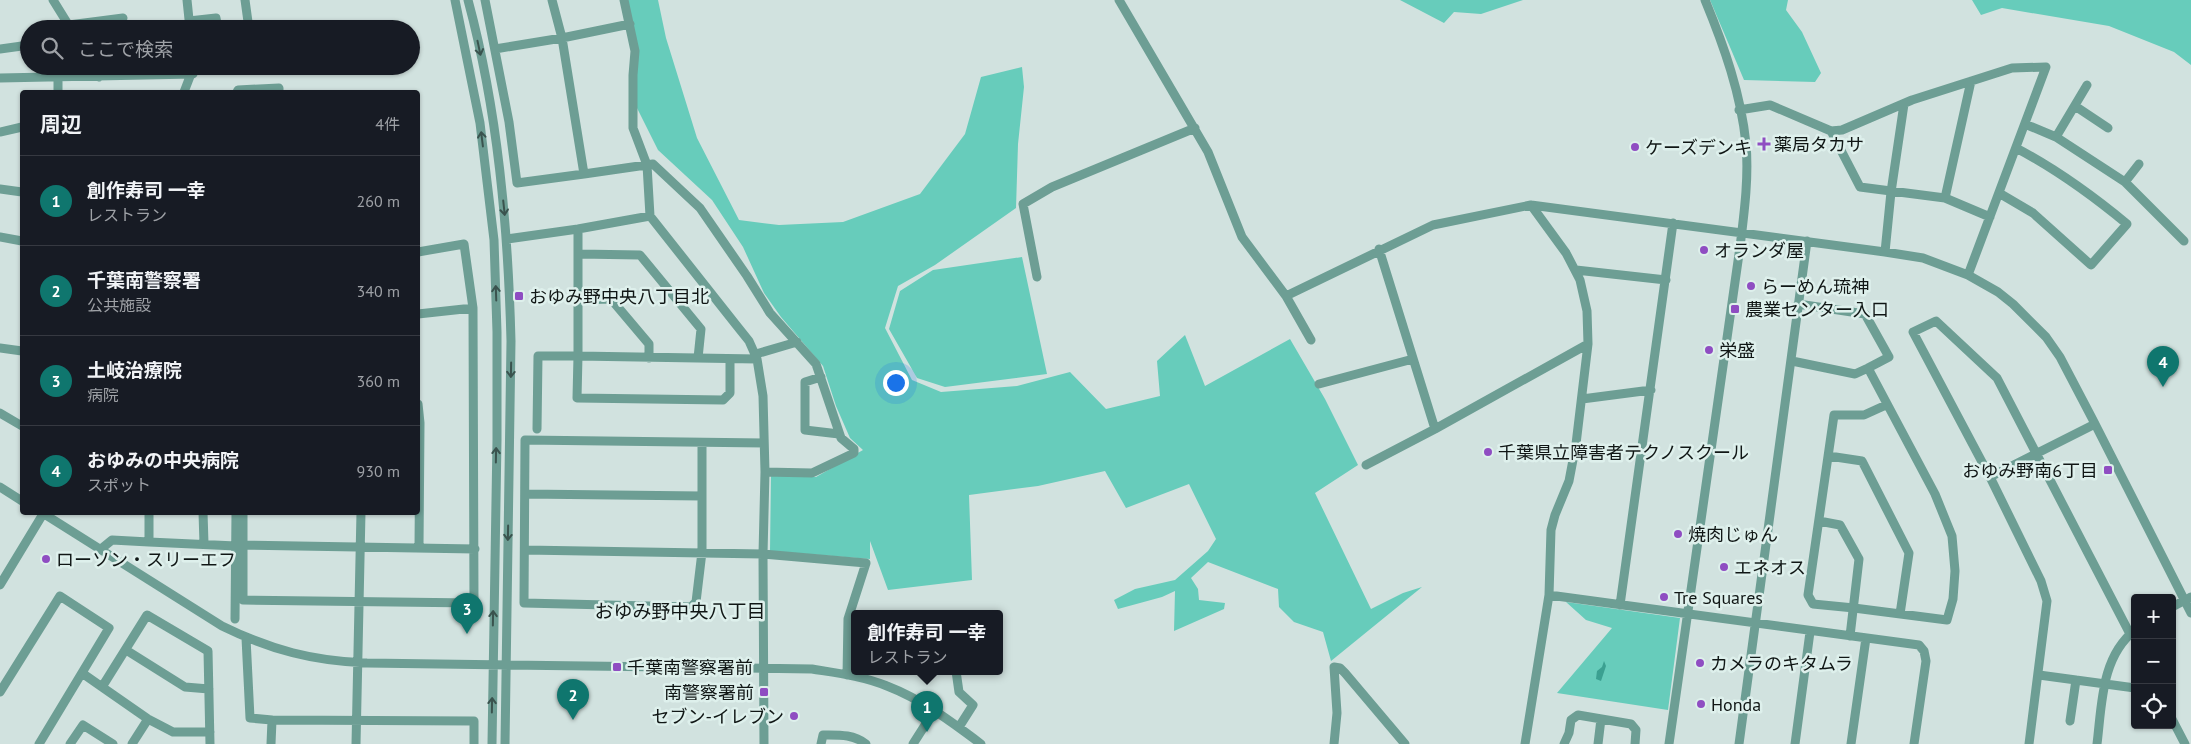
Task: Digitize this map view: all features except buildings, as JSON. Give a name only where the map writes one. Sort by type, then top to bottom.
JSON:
[{"type":"street","points":[[53,0],[66,20]]},
{"type":"street","points":[[187,0],[189,20]]},
{"type":"street","points":[[245,0],[248,20]]},
{"type":"street","points":[[454,0],[480,123],[494,240],[497,342],[492,744]]},
{"type":"street","points":[[468,0],[498,150],[507,239],[511,341],[505,744]]},
{"type":"street","points":[[484,0],[509,122],[517,183],[653,164],[700,208],[748,276],[770,313],[816,364],[839,434],[854,449],[854,453],[812,473],[765,472]]},
{"type":"street","points":[[552,0],[562,38],[584,174]]},
{"type":"street","points":[[624,0],[635,51],[632,75],[633,128],[647,165],[650,216],[737,326],[757,357],[763,396],[765,472],[763,554],[764,744]]},
{"type":"street","points":[[1119,0],[1208,152],[1242,238],[1286,296],[1312,340]]},
{"type":"street","points":[[1669,744],[1742,231],[1746,180],[1746,144],[1739,110],[1722,44],[1705,0]]},
{"type":"street","points":[[111,20],[123,18]]},
{"type":"street","points":[[495,49],[630,24]]},
{"type":"street","points":[[0,49],[20,47]]},
{"type":"street","points":[[1739,110],[1770,105],[1831,131],[1842,130],[1904,104],[2012,68],[2046,67],[1968,275]]},
{"type":"street","points":[[0,78],[126,75]]},
{"type":"street","points":[[185,90],[191,75]]},
{"type":"street","points":[[58,76],[58,90]]},
{"type":"street","points":[[1945,198],[1971,81]]},
{"type":"street","points":[[2056,137],[2087,85]]},
{"type":"street","points":[[238,90],[279,88],[279,90]]},
{"type":"street","points":[[1885,252],[1891,192],[1904,104]]},
{"type":"street","points":[[2075,106],[2108,128]]},
{"type":"street","points":[[2025,124],[2056,137],[2125,182],[2184,241]]},
{"type":"street","points":[[0,132],[20,127]]},
{"type":"street","points":[[1037,277],[1023,204],[1052,187],[1195,128]]},
{"type":"street","points":[[1831,131],[1860,187],[1945,198],[1990,217]]},
{"type":"street","points":[[1999,193],[2033,213],[2091,265],[2127,224],[2092,194],[2047,164],[2016,148]]},
{"type":"street","points":[[2125,182],[2139,164]]},
{"type":"street","points":[[0,189],[20,192]]},
{"type":"street","points":[[1286,296],[1379,249],[1433,225],[1531,205],[1742,231],[1923,258],[1968,275],[1998,292],[2031,320],[2046,337],[2060,357],[2188,599],[2191,613]]},
{"type":"street","points":[[1524,744],[1549,595],[1551,530],[1569,480],[1576,444],[1588,344],[1585,296],[1576,270],[1531,205]]},
{"type":"street","points":[[507,239],[650,216]]},
{"type":"street","points":[[1620,605],[1673,223]]},
{"type":"street","points":[[578,229],[577,398],[723,400],[730,393],[730,359]]},
{"type":"street","points":[[0,237],[20,241]]},
{"type":"street","points":[[1738,744],[1807,241]]},
{"type":"street","points":[[236,515],[243,600],[474,603],[473,308],[464,244],[420,252]]},
{"type":"street","points":[[1379,249],[1435,429]]},
{"type":"street","points":[[579,254],[640,255],[702,329],[698,358]]},
{"type":"street","points":[[1576,270],[1666,280]]},
{"type":"street","points":[[577,300],[611,299],[649,344],[649,358]]},
{"type":"street","points":[[1792,361],[1855,374],[1889,357],[1865,314],[1798,304]]},
{"type":"street","points":[[420,314],[473,308]]},
{"type":"street","points":[[2029,744],[2047,602],[2041,581],[1990,477],[1913,332],[1936,321],[1997,378],[2035,454],[2131,630]]},
{"type":"street","points":[[537,429],[538,356],[730,359],[757,357],[797,342]]},
{"type":"street","points":[[1366,465],[1588,344]]},
{"type":"street","points":[[0,348],[20,351]]},
{"type":"street","points":[[1319,384],[1413,359]]},
{"type":"street","points":[[1868,368],[1886,405],[1936,494],[1952,536],[1955,571],[1953,599],[1947,620],[1813,604],[1808,596],[1834,415],[1864,415],[1886,405]]},
{"type":"street","points":[[821,377],[805,382],[804,430],[839,434]]},
{"type":"street","points":[[1582,399],[1651,390]]},
{"type":"street","points":[[0,413],[20,425]]},
{"type":"street","points":[[1990,477],[2095,424]]},
{"type":"street","points":[[702,443],[702,552],[696,602],[691,607],[524,603],[525,440],[764,443]]},
{"type":"street","points":[[1829,456],[1862,462],[1909,553],[1900,614]]},
{"type":"street","points":[[0,487],[20,500]]},
{"type":"street","points":[[525,494],[702,496]]},
{"type":"street","points":[[0,585],[41,515]]},
{"type":"street","points":[[45,515],[222,626],[246,638],[291,654],[314,659],[357,663],[812,669],[847,675],[887,686],[934,711],[981,744]]},
{"type":"street","points":[[149,515],[149,542]]},
{"type":"street","points":[[203,515],[204,544]]},
{"type":"street","points":[[235,619],[243,515]]},
{"type":"street","points":[[356,744],[361,515]]},
{"type":"street","points":[[418,547],[419,515]]},
{"type":"street","points":[[1818,521],[1840,525],[1858,559],[1850,636]]},
{"type":"street","points":[[100,549],[112,540],[240,545],[474,549]]},
{"type":"street","points":[[525,550],[763,554],[866,563],[848,619],[851,638]]},
{"type":"street","points":[[1549,595],[1755,622],[1810,632],[1919,645],[1924,650],[1926,660],[1914,744]]},
{"type":"street","points":[[0,692],[60,596],[110,628],[39,744]]},
{"type":"street","points":[[2176,605],[2188,599]]},
{"type":"street","points":[[102,687],[148,615],[208,651],[210,744]]},
{"type":"street","points":[[1794,744],[1810,632]]},
{"type":"street","points":[[2098,744],[2105,684],[2114,656],[2131,633]]},
{"type":"street","points":[[246,638],[250,718],[272,720],[474,721],[474,744]]},
{"type":"street","points":[[1851,744],[1866,638]]},
{"type":"street","points":[[126,650],[185,686],[209,689]]},
{"type":"street","points":[[847,675],[851,650]]},
{"type":"street","points":[[1334,744],[1337,713],[1334,667],[1340,668],[1345,673],[1405,744]]},
{"type":"street","points":[[82,673],[148,719],[173,732],[210,732]]},
{"type":"street","points":[[957,675],[959,692],[973,705],[959,727]]},
{"type":"street","points":[[2039,675],[2131,687]]},
{"type":"street","points":[[2070,721],[2076,680]]},
{"type":"street","points":[[913,744],[934,711]]},
{"type":"street","points":[[1564,744],[1569,733],[1571,720],[1578,715],[1631,724],[1636,730],[1635,744]]},
{"type":"street","points":[[132,744],[148,719]]},
{"type":"street","points":[[1598,744],[1601,719]]},
{"type":"street","points":[[271,744],[272,720]]},
{"type":"street","points":[[70,744],[83,725],[113,744]]},
{"type":"street","points":[[2176,727],[2185,744]]},
{"type":"street","points":[[821,744],[823,735],[858,738],[866,744]]},
{"type":"shaded area","points":[[625,0],[658,0],[666,38],[697,138],[739,220],[779,225],[843,222],[920,194],[965,134],[981,77],[1022,67],[1024,87],[1018,144],[1016,208],[935,265],[898,286],[885,328],[912,380],[941,392],[1017,386],[1070,372],[1106,409],[1160,396],[1157,361],[1185,335],[1205,386],[1290,339],[1325,399],[1358,465],[1315,493],[1371,609],[1403,593],[1422,587],[1331,661],[1323,632],[1294,622],[1279,607],[1278,589],[1208,562],[1191,578],[1198,589],[1199,600],[1225,603],[1224,609],[1174,631],[1175,591],[1162,597],[1118,609],[1114,600],[1135,589],[1175,580],[1208,551],[1216,539],[1189,484],[1126,508],[1105,471],[1038,486],[969,495],[972,580],[888,590],[870,541],[870,559],[770,551],[771,475],[816,477],[863,450],[850,438],[836,406],[823,366],[781,317],[764,293],[743,247],[712,200],[658,150],[634,102],[638,56]]},
{"type":"shaded area","points":[[1400,0],[1523,0],[1481,14],[1454,12],[1444,23]]},
{"type":"shaded area","points":[[1710,0],[1788,0],[1786,10],[1802,32],[1821,73],[1815,82],[1744,80]]},
{"type":"shaded area","points":[[1972,0],[2191,0],[2191,65],[2174,52],[2109,26],[2002,8],[1981,15]]},
{"type":"shaded area","points":[[1022,257],[1047,374],[945,387],[917,378],[889,329],[900,291],[933,270]]},
{"type":"shaded area","points":[[1566,602],[1680,618],[1668,710],[1557,693],[1612,628],[1586,620]]},
{"type":"shaded area","points":[[1604,661],[1606,666],[1601,681],[1596,679],[1597,671],[1602,667]]},
{"type":"place","name":"薬局タカサ","points":[[1764,144]]},
{"type":"place","name":"ケーズデンキ","points":[[1635,147]]},
{"type":"place","name":"オランダ屋","points":[[1704,250]]},
{"type":"place","name":"らーめん琉神","points":[[1751,286]]},
{"type":"place","name":"おゆみ野中央八丁目北","points":[[519,296]]},
{"type":"place","name":"農業センター入口","points":[[1735,309]]},
{"type":"place","name":"栄盛","points":[[1709,350]]},
{"type":"place","name":"おゆみの中央病院","points":[[2163,387]]},
{"type":"place","name":"千葉県立障害者テクノスクール","points":[[1488,452]]},
{"type":"place","name":"おゆみ野南6丁目","points":[[2108,470]]},
{"type":"place","name":"焼肉じゅん","points":[[1678,534]]},
{"type":"place","name":"ローソン・スリーエフ","points":[[46,559]]},
{"type":"place","name":"エネオス","points":[[1724,567]]},
{"type":"place","name":"Tre Squares","points":[[1664,597]]},
{"type":"place","name":"土岐治療院","points":[[467,634]]},
{"type":"place","name":"カメラのキタムラ","points":[[1700,663]]},
{"type":"place","name":"千葉南警察署前","points":[[617,667]]},
{"type":"place","name":"南警察署前","points":[[764,692]]},
{"type":"place","name":"Honda","points":[[1701,704]]},
{"type":"place","name":"セブン-イレブン","points":[[794,716]]},
{"type":"place","name":"千葉南警察署","points":[[573,720]]},
{"type":"place","name":"創作寿司 一幸","points":[[927,732]]},
{"type":"district","name":"おゆみ野中央八丁目","points":[[680,611]]}]
